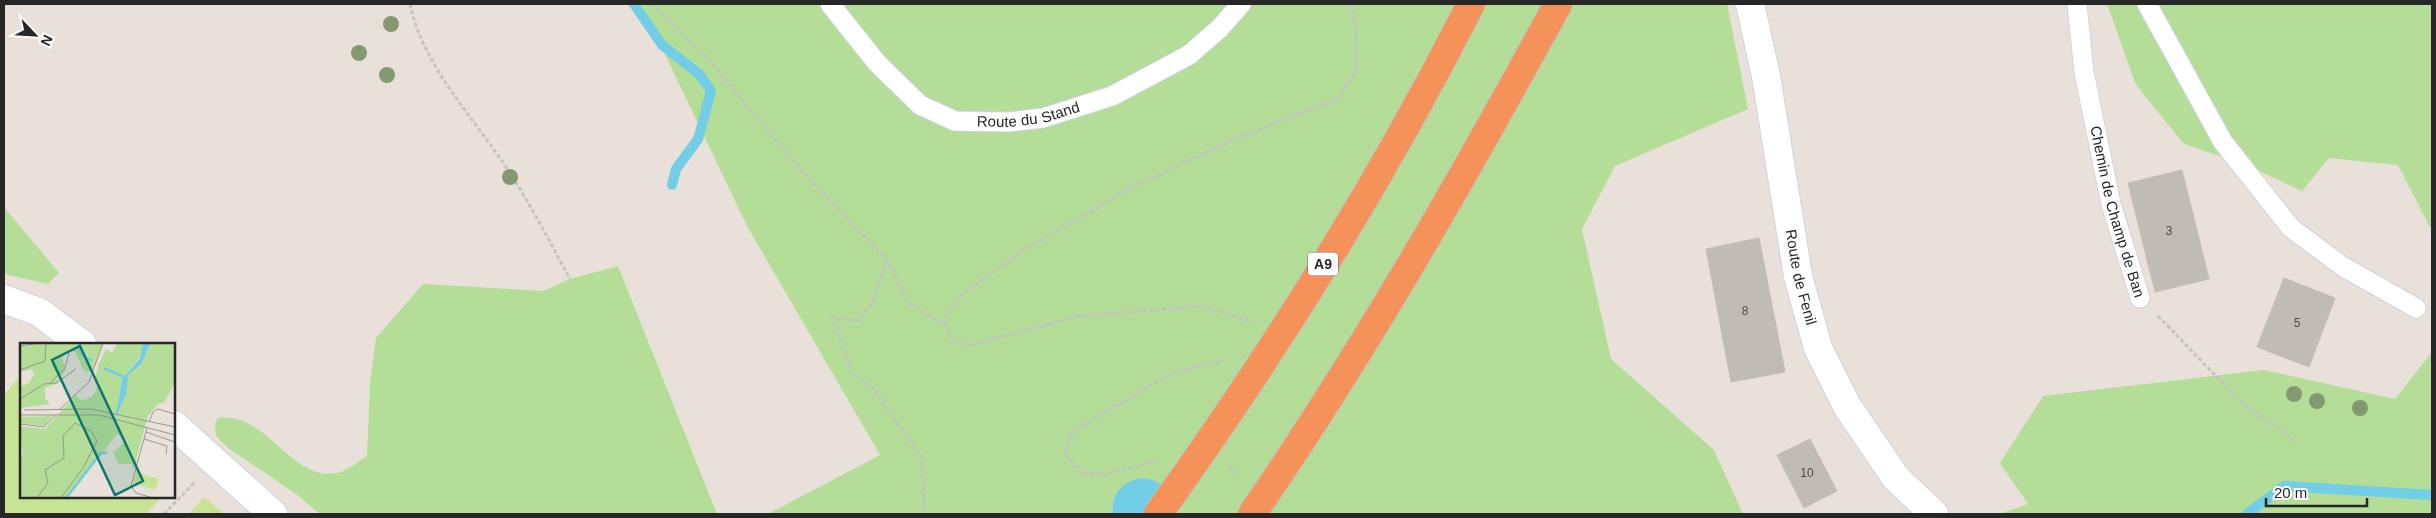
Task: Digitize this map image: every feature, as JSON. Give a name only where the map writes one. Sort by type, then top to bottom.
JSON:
[{"type":"highway","name":"A9","points":[[1158,514],[1238,399],[1334,247],[1471,4]]},
{"type":"highway","points":[[1252,514],[1330,398],[1422,247],[1558,4]]},
{"type":"street","name":"Route de Fenil","points":[[1750,4],[1766,76],[1798,276],[1818,348],[1847,406],[1896,478],[1934,514]]},
{"type":"street","points":[[4,300],[39,312],[81,343]]},
{"type":"street","points":[[175,426],[273,514]]},
{"type":"lane","name":"Route du Stand","points":[[830,4],[877,63],[920,105],[955,121],[1008,122],[1043,118],[1112,96],[1189,55],[1220,28],[1241,4]]},
{"type":"lane","name":"Chemin de Champ de Ban","points":[[2077,4],[2084,72],[2111,204],[2140,298]]},
{"type":"lane","points":[[2146,4],[2223,142],[2291,228],[2342,266],[2416,308]]},
{"type":"path","points":[[410,4],[415,28],[439,70],[518,186],[570,279]]},
{"type":"path","points":[[653,4],[712,63],[800,169],[887,260],[908,303],[945,325],[952,338],[968,346],[1079,316],[1202,306],[1252,322],[1255,331]]},
{"type":"path","points":[[945,325],[948,311],[962,294],[1021,252],[1098,207],[1133,187],[1237,138],[1338,99],[1357,70],[1356,30],[1351,4]]},
{"type":"path","points":[[887,260],[872,303],[857,321],[832,317],[852,373],[874,390],[921,456],[926,514]]},
{"type":"path","name":"Chemin de Champ de Ban","points":[[2140,298],[2242,402],[2298,443]]},
{"type":"path","points":[[1164,460],[1102,475],[1081,473],[1065,453],[1072,431],[1175,372],[1230,359]]},
{"type":"path","points":[[164,514],[215,461]]},
{"type":"path","points":[[1228,464],[1240,479]]},
{"type":"green space","points":[[641,4],[1727,4],[1748,109],[1615,166],[1582,229],[1611,359],[1714,450],[1743,514],[768,514],[880,455],[747,226]]},
{"type":"green space","points":[[2107,4],[2432,4],[2432,231],[2398,165],[2329,158],[2302,191],[2246,165],[2184,144],[2136,85]]},
{"type":"green space","points":[[4,207],[59,273],[48,284],[4,274]]},
{"type":"green space","points":[[618,266],[717,514],[320,514],[296,494],[228,448],[216,436],[215,423],[218,418],[235,418],[250,424],[265,434],[306,467],[321,473],[341,472],[367,456],[370,383],[376,338],[423,284],[543,291],[570,279]]},
{"type":"green space","points":[[2432,352],[2432,514],[1999,514],[2028,504],[2000,463],[2043,396],[2264,370],[2395,399]]},
{"type":"green space","points":[[20,376],[20,498],[161,498],[146,514],[4,514],[4,395]]},
{"type":"green space","points":[[204,497],[224,514],[189,514]]},
{"type":"building","points":[[2182,170],[2209,279],[2155,292],[2128,183]]},
{"type":"building","points":[[1759,238],[1785,372],[1731,382],[1706,249]]},
{"type":"building","points":[[2284,278],[2335,298],[2309,367],[2257,347]]},
{"type":"building","points":[[1810,439],[1837,491],[1804,508],[1777,455]]},
{"type":"waterway","points":[[634,4],[662,45],[699,74],[711,91],[698,139],[676,169],[672,185]]},
{"type":"waterway","points":[[2247,514],[2284,486],[2432,495]]},
{"type":"waterway","points":[[1143,509],[1146,514]]}]
